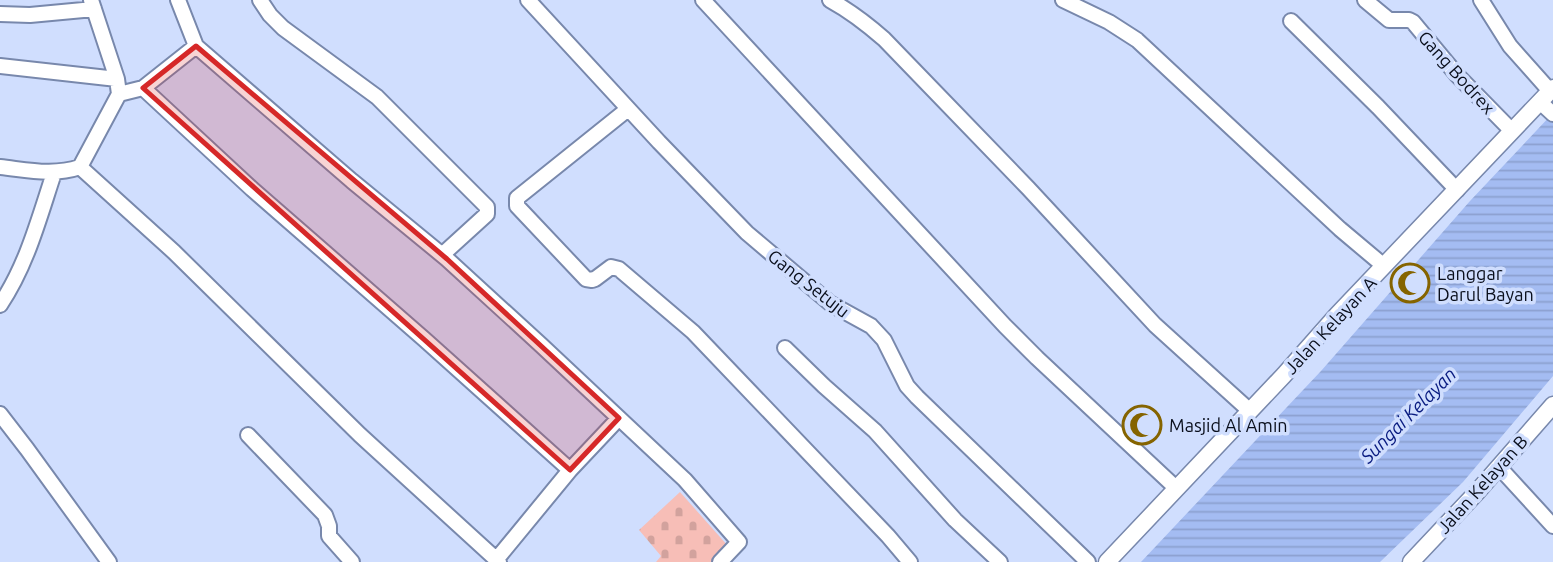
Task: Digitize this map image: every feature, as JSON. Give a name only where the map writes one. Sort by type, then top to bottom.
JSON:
[{"type":"street","points":[[177,0],[196,46],[442,255],[685,481],[739,542],[720,562]]},
{"type":"street","points":[[260,0],[283,28],[377,97],[486,207],[487,214],[442,255]]},
{"type":"street","name":"Gang Setuju","points":[[528,0],[747,233],[831,304],[871,326],[884,340],[907,386],[917,397],[1088,562]]},
{"type":"street","points":[[703,0],[1005,326],[1176,488]]},
{"type":"street","points":[[830,0],[866,23],[884,39],[1028,188],[1155,326],[1250,411]]},
{"type":"street","points":[[1063,0],[1109,22],[1137,40],[1330,220],[1384,266]]},
{"type":"street","name":"Gang Bodrex","points":[[1365,0],[1389,19],[1413,22],[1457,75],[1512,131]]},
{"type":"street","points":[[1481,0],[1549,101]]},
{"type":"street","points":[[0,14],[30,15],[92,5],[118,87],[80,167],[54,173],[0,167]]},
{"type":"street","points":[[1291,21],[1457,190]]},
{"type":"street","points":[[143,88],[196,46]]},
{"type":"street","points":[[0,66],[118,87],[143,88],[252,189],[424,338],[570,470]]},
{"type":"street","name":"Jalan Kelayan A","points":[[1107,562],[1512,131],[1549,101]]},
{"type":"street","points":[[628,109],[517,198],[517,206],[586,279],[595,279],[615,267],[693,332],[910,562]]},
{"type":"street","points":[[80,167],[174,252],[360,435],[498,561],[570,470],[619,418]]},
{"type":"street","points":[[0,305],[17,278],[29,251],[54,173]]},
{"type":"street","points":[[785,348],[875,431],[955,520],[999,562]]},
{"type":"street","name":"Jalan Kelayan B","points":[[1416,560],[1553,404]]},
{"type":"street","points":[[0,414],[109,562]]},
{"type":"street","points":[[248,435],[325,515],[330,526],[329,536],[352,562]]},
{"type":"street","points":[[1499,467],[1553,526]]},
{"type":"highlighted area","points":[[196,46],[447,259],[619,418],[570,470],[143,88]]},
{"type":"green space","points":[[680,492],[728,546],[711,562],[656,562],[661,556],[639,530]]},
{"type":"water","name":"Sungai Kelayan","points":[[1553,113],[1553,376],[1463,482],[1380,562],[1141,562],[1321,371],[1470,201]]},
{"type":"place","name":"Langgar Darul Bayan","points":[[1410,283]]},
{"type":"place","name":"Masjid Al Amin","points":[[1142,425]]}]
